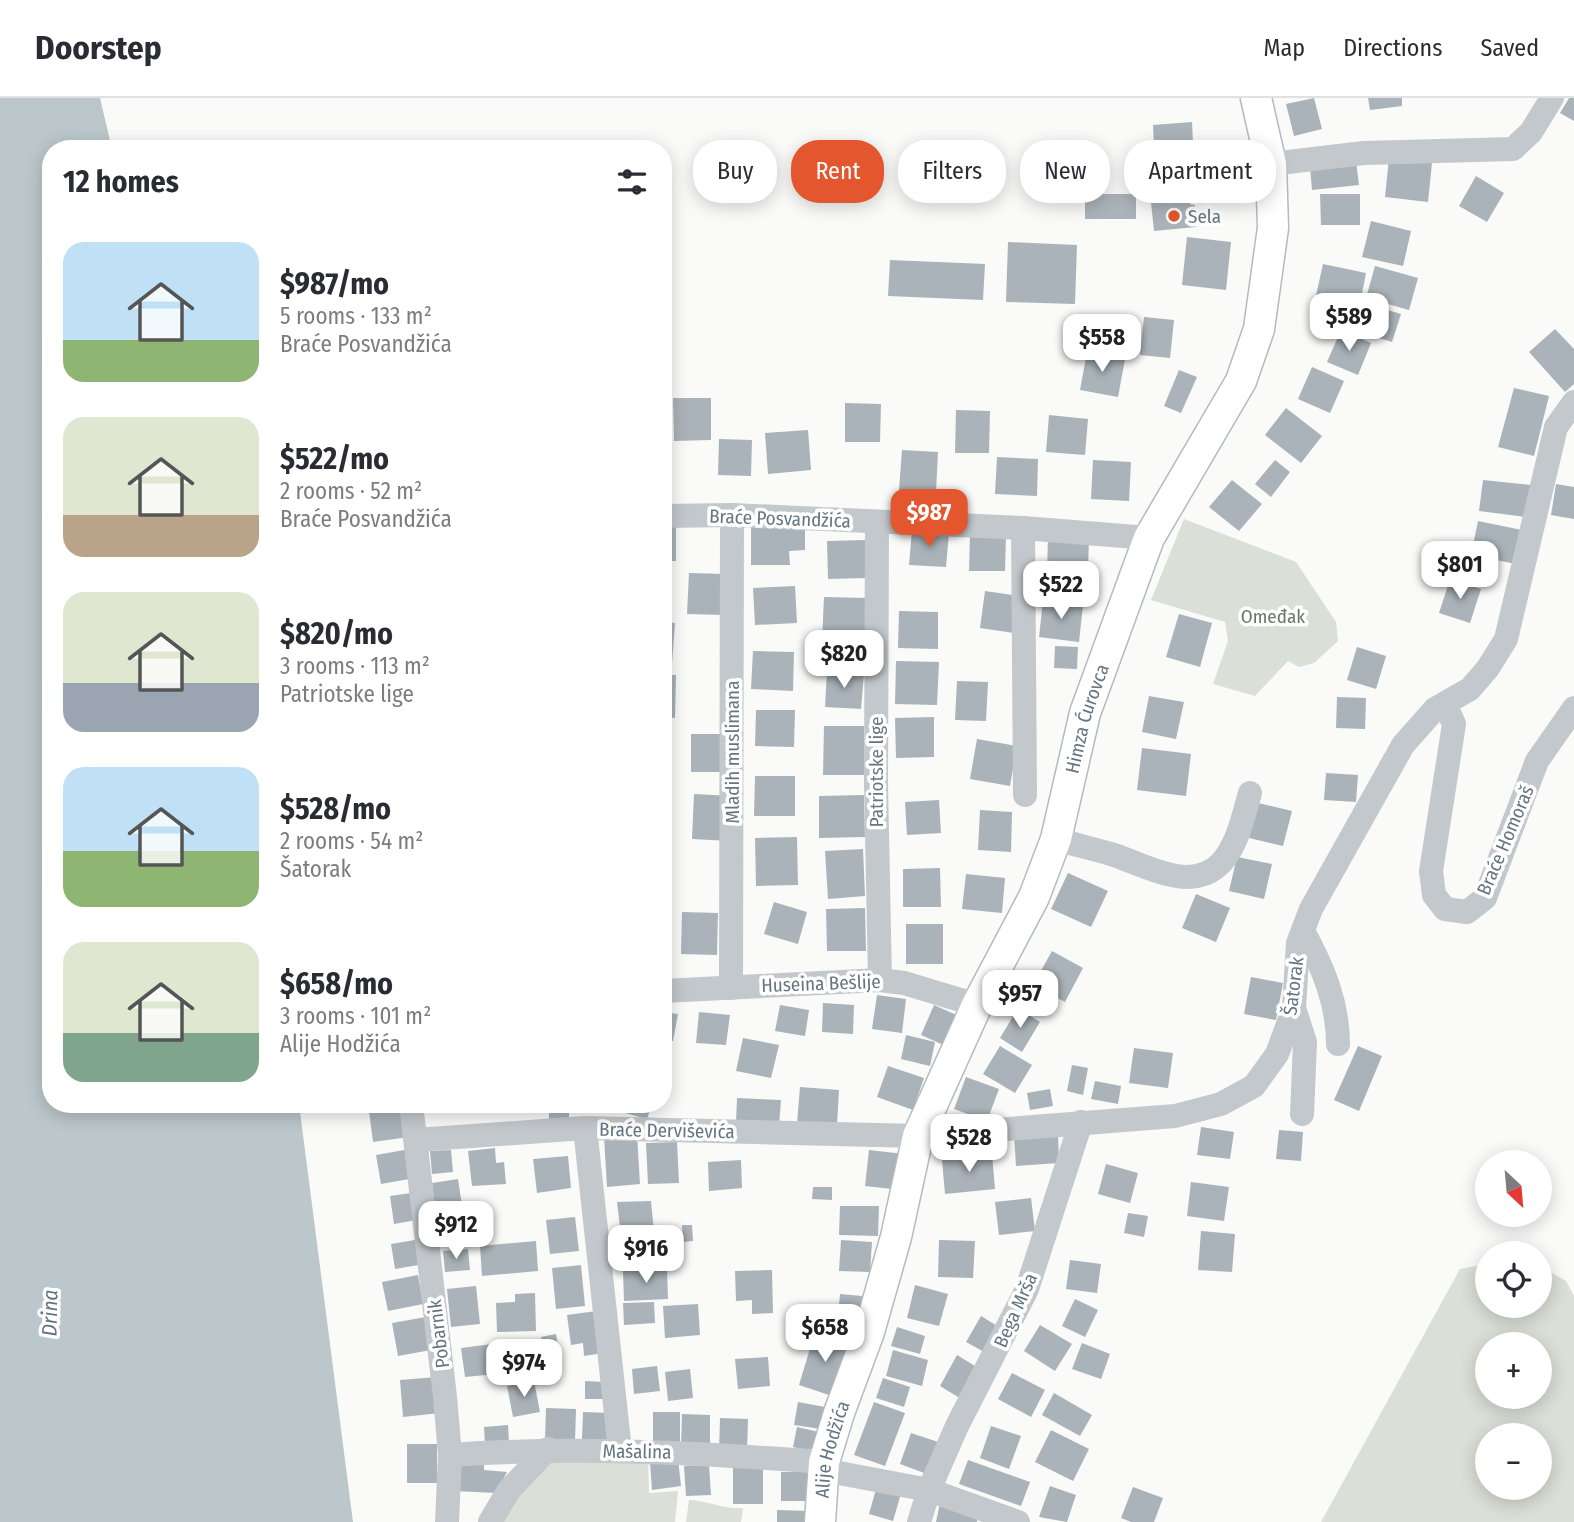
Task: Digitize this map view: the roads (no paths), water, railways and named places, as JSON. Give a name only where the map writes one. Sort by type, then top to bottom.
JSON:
[{"type":"main road","name":"Himza Ćurovca","points":[[1256,98],[1265,140]]},
{"type":"main road","name":"Himza Ćurovca","points":[[918,1136],[976,1005],[1034,897],[1056,839],[1085,713],[1149,538],[1241,381],[1259,329],[1273,228],[1272,203]]},
{"type":"main road","name":"Alije Hodžića","points":[[820,1522],[824,1466],[839,1413],[869,1332],[896,1237],[918,1136]]},
{"type":"street","points":[[1276,163],[1364,153],[1513,149],[1531,132],[1552,98]]},
{"type":"street","name":"Šatorak","points":[[918,1136],[1175,1116],[1221,1104],[1254,1086],[1277,1054],[1294,1008],[1298,943],[1311,909],[1403,745],[1435,709],[1470,689],[1488,668],[1506,639],[1556,427],[1574,402]]},
{"type":"street","name":"Braće Posvandžića","points":[[672,516],[732,515],[1023,528],[1149,538]]},
{"type":"street","name":"Mladih muslimana","points":[[731,988],[732,515]]},
{"type":"street","name":"Patriotske lige","points":[[877,522],[876,783],[880,980]]},
{"type":"street","points":[[1023,528],[1025,795]]},
{"type":"street","name":"Braće Homoraš","points":[[1445,704],[1454,724],[1431,871],[1434,895],[1445,909],[1467,912],[1485,898],[1537,761],[1574,708]]},
{"type":"street","points":[[1056,839],[1114,855],[1168,876],[1200,876],[1220,864],[1237,838],[1250,793]]},
{"type":"street","points":[[1303,931],[1317,957],[1338,1017],[1338,1044]]},
{"type":"street","name":"Huseina Bešlije","points":[[672,991],[880,980],[904,983],[976,1005]]},
{"type":"street","points":[[1294,1008],[1305,1042],[1302,1114]]},
{"type":"street","name":"Pobarnik","points":[[412,1113],[450,1455],[447,1522]]},
{"type":"street","name":"Bega Mrša","points":[[919,1522],[929,1490],[1027,1289],[1081,1122]]},
{"type":"street","points":[[585,1128],[620,1451]]},
{"type":"street","name":"Braće Derviševića","points":[[416,1140],[585,1128],[918,1136]]},
{"type":"street","points":[[490,1522],[509,1490],[548,1449]]},
{"type":"street","name":"Mašalina","points":[[450,1455],[548,1449],[671,1451],[824,1466],[929,1490],[1018,1522]]},
{"type":"water","name":"Drina","points":[[0,98],[100,98],[110,140],[42,140],[42,1113],[300,1113],[353,1522],[0,1522]]},
{"type":"place","name":"Sela","points":[[1174,216]]},
{"type":"park label","name":"Omeđak","points":[[1273,616]]}]
